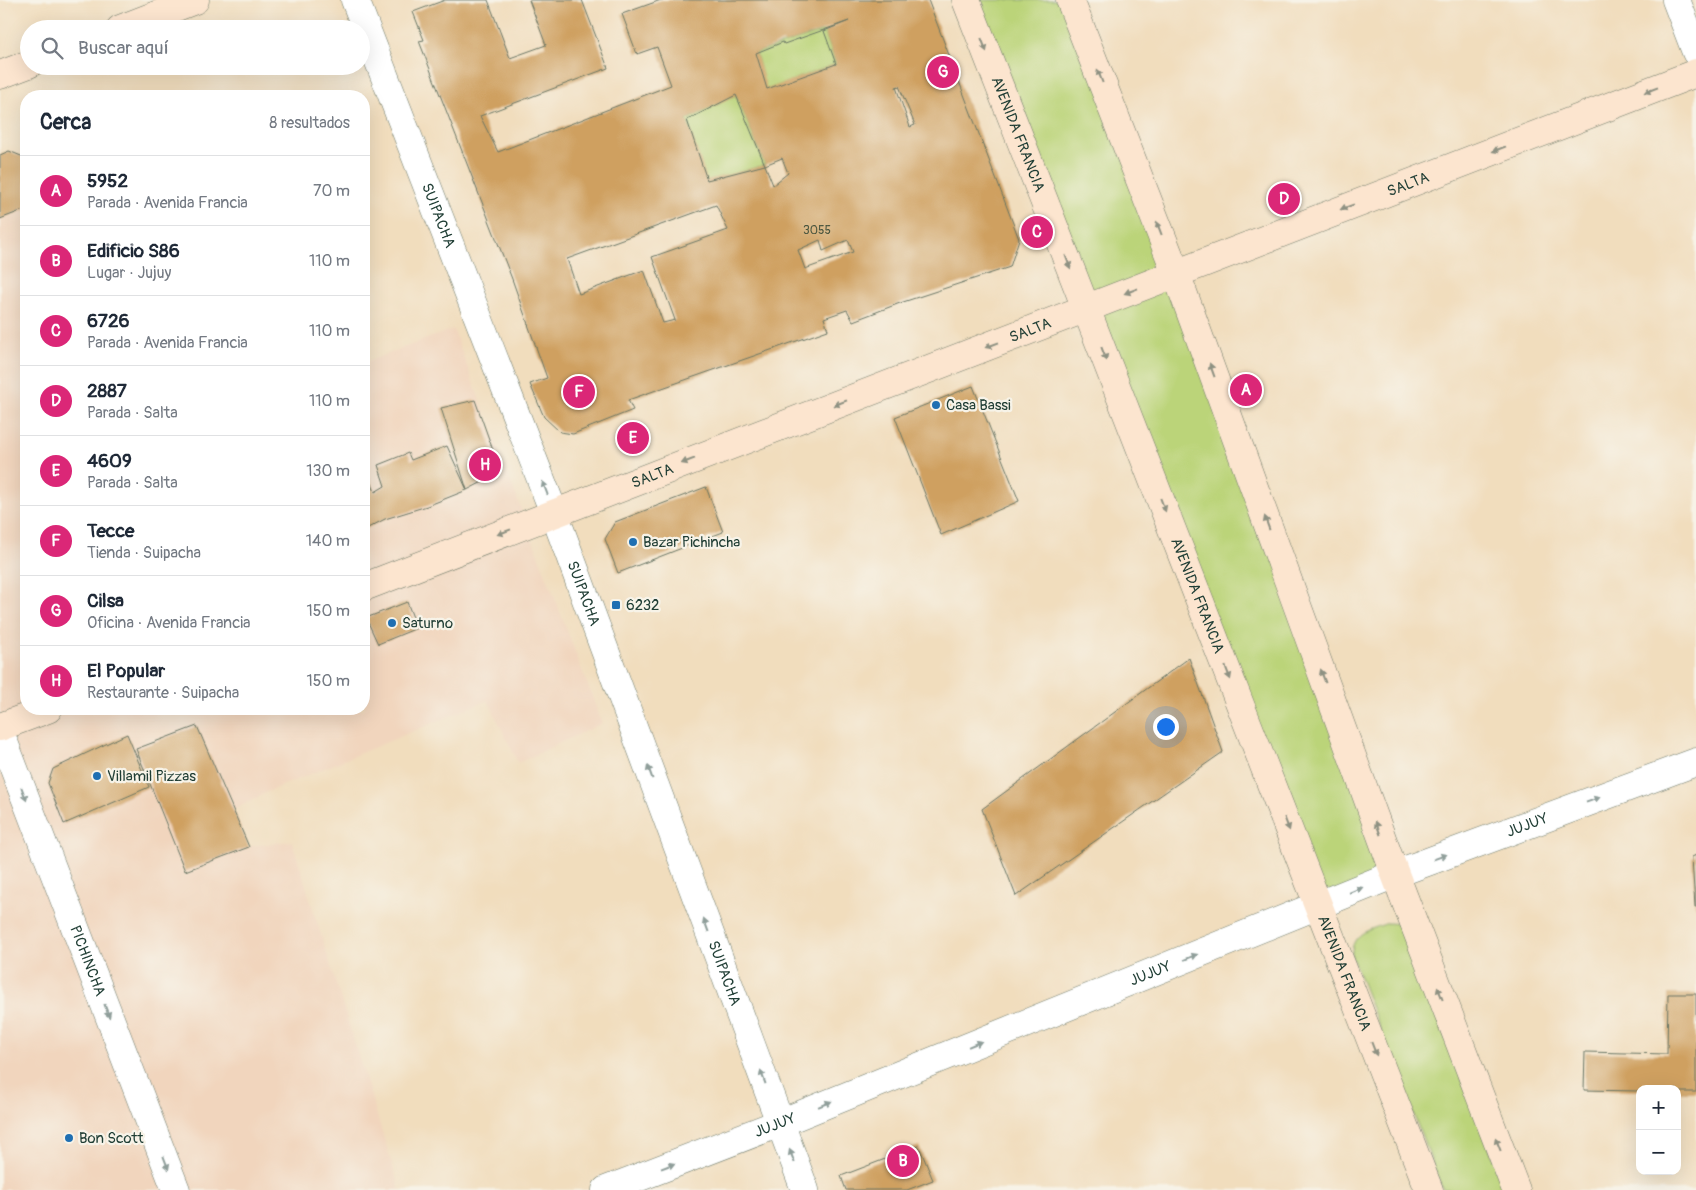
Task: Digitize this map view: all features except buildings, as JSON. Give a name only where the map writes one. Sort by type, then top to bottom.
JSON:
[{"type":"street","points":[[143,20],[194,0]]},
{"type":"street","name":"SUIPACHA","points":[[355,0],[363,20]]},
{"type":"street","name":"AVENIDA FRANCIA","points":[[966,0],[1427,1190]]},
{"type":"street","points":[[1070,0],[1176,273],[1395,874],[1516,1190]]},
{"type":"street","points":[[1676,0],[1696,52]]},
{"type":"street","name":"SUIPACHA","points":[[370,39],[554,513],[805,1190]]},
{"type":"street","points":[[0,75],[20,67]]},
{"type":"street","name":"SALTA","points":[[370,585],[1696,73]]},
{"type":"street","points":[[0,727],[32,715]]},
{"type":"street","name":"PICHINCHA","points":[[0,732],[176,1190]]},
{"type":"street","name":"JUJUY","points":[[606,1190],[780,1123],[1395,874],[1696,762]]},
{"type":"shaded area","points":[[20,211],[20,715],[370,715],[370,361],[453,329],[602,723],[518,763],[488,700],[267,792],[234,810],[249,846],[292,841],[400,1190],[0,1190],[0,219]]},
{"type":"green space","points":[[966,0],[1070,0],[1395,874],[1318,905]]},
{"type":"green space","points":[[824,31],[836,64],[766,90],[756,53]]},
{"type":"green space","points":[[736,95],[765,165],[706,181],[687,120]]},
{"type":"green space","points":[[1388,923],[1400,924],[1506,1190],[1443,1190],[1352,957],[1354,943],[1362,934]]},
{"type":"place","name":"Cilsa","points":[[943,72]]},
{"type":"place","name":"2887","points":[[1284,199]]},
{"type":"place","name":"6726","points":[[1037,232]]},
{"type":"place","name":"5952","points":[[1246,390]]},
{"type":"place","name":"Tecce","points":[[579,392]]},
{"type":"place","name":"Casa Bassi","points":[[936,405]]},
{"type":"place","name":"4609","points":[[633,438]]},
{"type":"place","name":"El Popular","points":[[485,465]]},
{"type":"place","name":"Bazar Pichincha","points":[[633,542]]},
{"type":"place","name":"6232","points":[[616,605]]},
{"type":"place","name":"Saturno","points":[[392,623]]},
{"type":"place","name":"Villamil Pizzas","points":[[97,776]]},
{"type":"place","name":"Bon Scott","points":[[69,1138]]},
{"type":"place","name":"Edificio S86","points":[[903,1161]]}]
